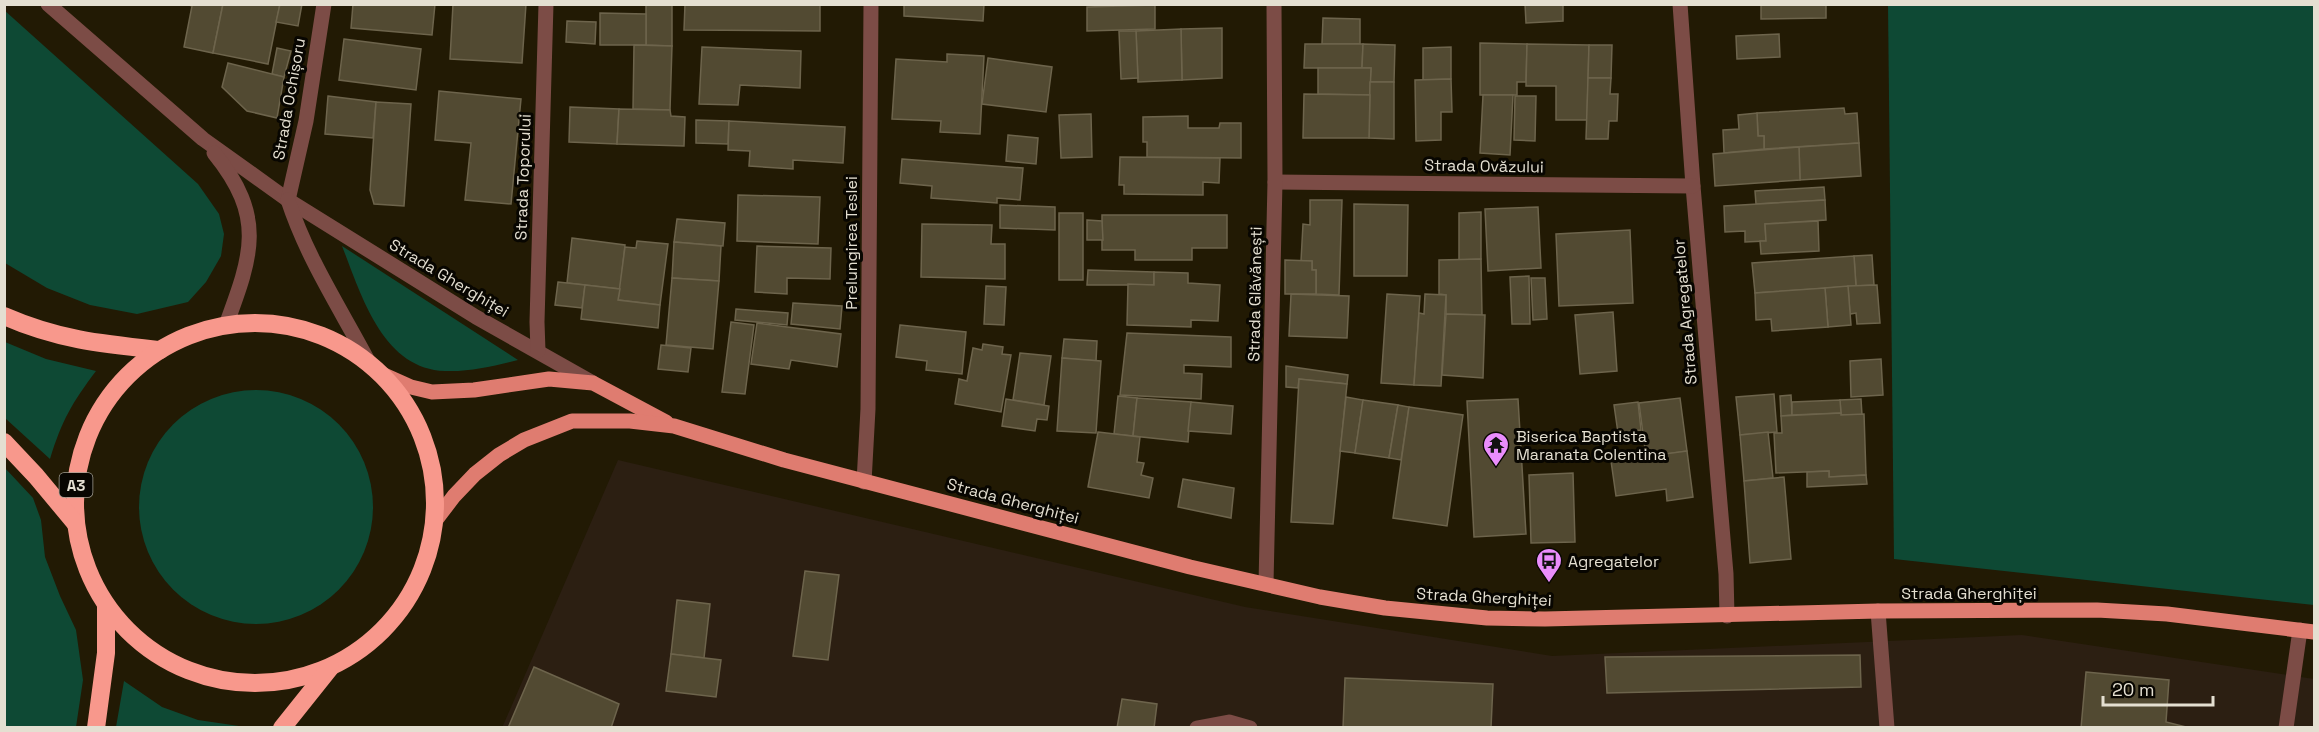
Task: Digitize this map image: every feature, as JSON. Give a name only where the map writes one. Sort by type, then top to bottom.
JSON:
[{"type":"highway","points":[[4,316],[58,336],[160,350]]},
{"type":"highway","name":"A3","points":[[276,323],[299,327],[346,347],[368,361],[408,405],[426,442],[435,481],[435,521],[427,558],[412,592],[396,616],[362,649],[330,668],[294,680],[251,684],[209,678],[169,662],[133,637],[106,605],[91,579],[81,552],[76,524],[76,483],[85,444],[103,407],[128,375],[160,350],[192,334],[226,325],[276,323]]},
{"type":"highway","name":"A3","points":[[4,442],[76,524]]},
{"type":"highway","name":"A3","points":[[96,728],[106,653],[106,605]]},
{"type":"highway","name":"A3","points":[[282,728],[330,668]]},
{"type":"main road","name":"Strada Gherghiței","points":[[382,374],[411,387],[432,392],[474,390],[549,379],[593,383],[674,426]]},
{"type":"main road","name":"Strada Gherghiței","points":[[435,521],[475,474],[499,455],[552,427],[572,421],[603,419],[674,426],[864,482],[1190,567],[1320,597],[1385,608],[1487,618],[1726,616],[1878,611],[2128,611],[2307,631]]},
{"type":"street","name":"Strada Gherghiței","points":[[48,4],[203,139],[288,200],[466,311],[593,383]]},
{"type":"street","name":"Strada Ochișoru","points":[[288,200],[306,121],[324,4]]},
{"type":"street","name":"Strada Toporului","points":[[538,351],[546,4]]},
{"type":"street","name":"Prelungirea Teslei","points":[[864,482],[868,408],[871,4]]},
{"type":"street","name":"Strada Glăvănești","points":[[1266,584],[1275,182],[1274,4]]},
{"type":"street","name":"Strada Agregatelor","points":[[1680,4],[1692,186],[1726,574],[1726,616]]},
{"type":"street","name":"Strada Gherghiței","points":[[203,139],[234,181],[249,218],[250,250],[226,325]]},
{"type":"street","name":"Strada Ovăzului","points":[[1275,182],[1692,186]]},
{"type":"street","points":[[288,200],[309,254],[368,361]]},
{"type":"street","points":[[1878,611],[1887,728]]},
{"type":"street","points":[[2286,728],[2307,631]]},
{"type":"street","points":[[1197,728],[1199,725],[1229,722],[1250,728]]},
{"type":"shaded area","points":[[618,460],[1245,607],[1552,656],[2022,635],[2314,679],[2314,728],[502,728]]},
{"type":"green space","points":[[1888,5],[2314,5],[2314,605],[1894,559]]},
{"type":"green space","points":[[4,10],[198,184],[219,214],[224,234],[221,256],[206,282],[188,302],[137,314],[90,305],[47,288],[5,263]]},
{"type":"green space","points":[[342,246],[518,360],[473,370],[445,371],[423,367],[405,357],[377,326],[357,286]]},
{"type":"green space","points":[[5,342],[46,359],[96,371],[68,412],[50,459],[5,418]]},
{"type":"green space","points":[[244,390],[268,390],[301,398],[311,403],[331,416],[347,432],[365,462],[373,495],[373,519],[365,552],[347,582],[331,598],[301,616],[268,624],[244,624],[211,616],[201,611],[181,598],[165,582],[147,552],[139,519],[139,495],[147,462],[152,452],[165,432],[181,416],[211,398]]},
{"type":"green space","points":[[4,467],[33,498],[41,520],[45,557],[76,630],[83,680],[76,727],[5,727]]},
{"type":"green space","points":[[124,681],[162,707],[198,720],[239,726],[238,728],[116,727]]},
{"type":"building","points":[[186,4],[223,4],[213,53],[184,47],[192,6]]},
{"type":"building","points":[[223,4],[280,4],[268,64],[213,53]]},
{"type":"building","points":[[280,4],[302,4],[298,26],[276,22]]},
{"type":"building","points":[[353,4],[435,4],[432,35],[351,28]]},
{"type":"building","points":[[453,4],[526,4],[522,63],[450,59]]},
{"type":"building","points":[[646,4],[672,4],[672,46],[646,45]]},
{"type":"building","points":[[685,4],[820,4],[820,31],[684,30]]},
{"type":"building","points":[[904,4],[984,4],[983,21],[904,16]]},
{"type":"building","points":[[1525,4],[1563,4],[1563,21],[1526,23]]},
{"type":"building","points":[[1761,4],[1826,4],[1826,18],[1761,19]]},
{"type":"building","points":[[1155,5],[1155,29],[1087,31],[1087,7]]},
{"type":"building","points":[[600,13],[646,14],[646,45],[600,45]]},
{"type":"building","points":[[1323,18],[1360,19],[1360,44],[1322,44]]},
{"type":"building","points":[[567,21],[596,22],[595,44],[566,42]]},
{"type":"building","points":[[1222,28],[1222,78],[1182,80],[1181,29]]},
{"type":"building","points":[[1181,29],[1182,80],[1138,82],[1136,31]]},
{"type":"building","points":[[1119,31],[1136,31],[1138,78],[1121,79]]},
{"type":"building","points":[[1779,34],[1780,57],[1737,59],[1736,36]]},
{"type":"building","points":[[344,39],[421,49],[416,90],[339,80]]},
{"type":"building","points":[[1480,43],[1527,44],[1526,82],[1517,82],[1517,95],[1480,95]]},
{"type":"building","points":[[1305,44],[1363,44],[1362,68],[1304,68]]},
{"type":"building","points":[[1363,44],[1395,45],[1394,82],[1370,82],[1371,68],[1362,68]]},
{"type":"building","points":[[1527,44],[1589,45],[1587,120],[1556,120],[1556,86],[1526,86]]},
{"type":"building","points":[[634,45],[672,46],[670,110],[633,109]]},
{"type":"building","points":[[1589,45],[1612,45],[1611,78],[1588,78]]},
{"type":"building","points":[[702,47],[801,51],[800,88],[740,85],[738,105],[699,104]]},
{"type":"building","points":[[1451,47],[1451,79],[1423,80],[1423,48]]},
{"type":"building","points":[[277,48],[291,51],[284,77],[272,74]]},
{"type":"building","points":[[947,54],[984,56],[980,134],[940,132],[941,121],[892,119],[896,59],[947,62]]},
{"type":"building","points":[[988,58],[1052,67],[1046,112],[982,104]]},
{"type":"building","points":[[228,63],[284,77],[277,118],[247,111],[222,87]]},
{"type":"building","points":[[1318,68],[1371,68],[1370,95],[1318,94]]},
{"type":"building","points":[[1588,78],[1611,78],[1610,94],[1618,94],[1617,121],[1609,121],[1608,139],[1586,139]]},
{"type":"building","points":[[1451,79],[1452,112],[1441,112],[1441,140],[1416,141],[1415,80]]},
{"type":"building","points":[[1370,82],[1394,82],[1394,139],[1369,138]]},
{"type":"building","points":[[439,91],[521,99],[511,204],[465,200],[471,143],[435,140]]},
{"type":"building","points":[[1304,94],[1370,95],[1369,138],[1303,138]]},
{"type":"building","points":[[1483,95],[1513,95],[1510,155],[1480,153]]},
{"type":"building","points":[[328,96],[376,102],[373,138],[325,134]]},
{"type":"building","points":[[1515,96],[1536,96],[1535,141],[1514,140]]},
{"type":"building","points":[[376,102],[411,104],[404,206],[374,204],[370,190]]},
{"type":"building","points":[[570,107],[619,109],[617,144],[569,142]]},
{"type":"building","points":[[1844,108],[1845,114],[1857,113],[1859,143],[1764,149],[1764,136],[1758,136],[1757,113]]},
{"type":"building","points":[[619,109],[670,110],[671,116],[685,117],[684,146],[617,144]]},
{"type":"building","points":[[1757,113],[1758,136],[1764,136],[1764,149],[1724,153],[1723,130],[1739,129],[1738,115]]},
{"type":"building","points":[[1091,114],[1092,157],[1061,158],[1059,115]]},
{"type":"building","points":[[1188,116],[1188,128],[1219,128],[1220,123],[1241,123],[1241,158],[1147,157],[1147,142],[1143,142],[1143,117]]},
{"type":"building","points":[[696,120],[729,121],[728,144],[696,143]]},
{"type":"building","points":[[729,121],[845,127],[843,163],[793,160],[793,169],[749,166],[750,151],[728,150]]},
{"type":"building","points":[[1008,135],[1038,138],[1036,164],[1006,161]]},
{"type":"building","points":[[1859,143],[1861,176],[1800,180],[1799,147]]},
{"type":"building","points":[[1799,147],[1800,180],[1715,186],[1713,154]]},
{"type":"building","points":[[1120,157],[1220,158],[1219,183],[1203,182],[1203,195],[1124,194],[1124,185],[1119,185]]},
{"type":"building","points":[[902,159],[1023,168],[1020,200],[997,198],[997,203],[931,198],[932,186],[900,183]]},
{"type":"building","points":[[1824,187],[1825,200],[1756,204],[1755,191]]},
{"type":"building","points":[[738,195],[820,197],[818,244],[737,241]]},
{"type":"building","points":[[1310,200],[1342,200],[1339,295],[1316,294],[1316,270],[1312,270],[1312,261],[1301,261],[1303,224],[1310,225]]},
{"type":"building","points":[[1825,200],[1826,220],[1765,224],[1766,241],[1745,242],[1745,231],[1725,232],[1724,206]]},
{"type":"building","points":[[1354,204],[1408,205],[1407,276],[1354,276]]},
{"type":"building","points":[[1000,205],[1055,207],[1055,230],[1000,228]]},
{"type":"building","points":[[1538,207],[1541,268],[1488,271],[1485,209]]},
{"type":"building","points":[[1481,212],[1481,259],[1459,260],[1459,213]]},
{"type":"building","points":[[1059,213],[1083,213],[1083,280],[1059,280]]},
{"type":"building","points":[[1102,215],[1227,215],[1227,248],[1192,248],[1192,260],[1135,260],[1135,250],[1102,250]]},
{"type":"building","points":[[677,219],[725,223],[723,246],[674,242]]},
{"type":"building","points":[[1087,220],[1102,221],[1103,240],[1087,240]]},
{"type":"building","points":[[1818,221],[1819,251],[1761,254],[1760,241],[1766,241],[1765,224]]},
{"type":"building","points":[[922,224],[992,225],[991,244],[1005,244],[1005,279],[921,277]]},
{"type":"building","points":[[1630,230],[1633,303],[1559,306],[1556,234]]},
{"type":"building","points":[[572,238],[625,245],[620,289],[567,283]]},
{"type":"building","points":[[637,241],[668,244],[660,305],[618,300],[625,247],[636,248]]},
{"type":"building","points":[[674,242],[721,246],[719,281],[672,278]]},
{"type":"building","points":[[757,246],[831,248],[830,279],[787,278],[787,294],[755,292]]},
{"type":"building","points":[[1872,255],[1874,285],[1856,286],[1854,256]]},
{"type":"building","points":[[1854,256],[1856,286],[1755,293],[1752,263]]},
{"type":"building","points":[[1481,259],[1482,315],[1446,314],[1446,295],[1439,294],[1439,260]]},
{"type":"building","points":[[1285,260],[1312,261],[1312,270],[1316,270],[1316,294],[1285,294]]},
{"type":"building","points":[[1088,270],[1154,272],[1154,285],[1087,285]]},
{"type":"building","points":[[1154,272],[1188,273],[1188,283],[1220,285],[1218,321],[1191,320],[1191,327],[1127,325],[1128,284],[1154,285]]},
{"type":"building","points":[[1529,276],[1530,324],[1512,324],[1510,277]]},
{"type":"building","points":[[672,278],[719,281],[713,349],[666,345]]},
{"type":"building","points":[[1531,278],[1545,278],[1547,319],[1533,320]]},
{"type":"building","points":[[558,282],[585,285],[582,308],[555,305]]},
{"type":"building","points":[[585,285],[620,289],[618,300],[660,305],[658,328],[581,319]]},
{"type":"building","points":[[1877,285],[1880,323],[1857,324],[1856,313],[1850,314],[1848,286]]},
{"type":"building","points":[[986,286],[1006,287],[1004,325],[984,324]]},
{"type":"building","points":[[1848,286],[1851,325],[1828,327],[1825,288]]},
{"type":"building","points":[[1825,288],[1828,327],[1772,331],[1771,319],[1756,320],[1755,293]]},
{"type":"building","points":[[1291,294],[1349,296],[1347,338],[1289,336]]},
{"type":"building","points":[[1387,294],[1420,296],[1414,385],[1381,383]]},
{"type":"building","points":[[1425,294],[1446,295],[1441,386],[1414,385],[1419,313],[1424,314]]},
{"type":"building","points":[[793,303],[842,306],[840,329],[791,324]]},
{"type":"building","points":[[736,309],[788,313],[787,325],[735,320]]},
{"type":"building","points":[[1613,312],[1617,371],[1580,374],[1575,315]]},
{"type":"building","points":[[1446,314],[1485,315],[1483,378],[1442,375]]},
{"type":"building","points":[[731,322],[754,325],[745,394],[722,392]]},
{"type":"building","points":[[757,323],[841,334],[837,367],[791,360],[789,369],[751,364]]},
{"type":"building","points":[[900,325],[966,332],[962,374],[926,370],[927,361],[896,357]]},
{"type":"building","points":[[1127,333],[1231,337],[1231,367],[1184,365],[1184,373],[1202,374],[1201,399],[1120,395]]},
{"type":"building","points":[[1064,339],[1097,341],[1096,361],[1062,358]]},
{"type":"building","points":[[983,344],[1003,347],[1002,354],[1011,355],[1001,412],[955,404],[959,379],[967,381],[973,348],[982,350]]},
{"type":"building","points":[[661,345],[691,348],[688,372],[658,369]]},
{"type":"building","points":[[1020,353],[1051,356],[1044,405],[1013,400]]},
{"type":"building","points":[[1062,358],[1101,361],[1096,433],[1057,431]]},
{"type":"building","points":[[1881,359],[1883,395],[1851,397],[1850,361]]},
{"type":"building","points":[[1286,366],[1348,375],[1347,384],[1299,379],[1298,388],[1286,387]]},
{"type":"building","points":[[1299,379],[1347,384],[1333,524],[1291,522]]},
{"type":"building","points":[[1774,394],[1777,432],[1740,435],[1736,397]]},
{"type":"building","points":[[1791,395],[1792,415],[1781,416],[1780,396]]},
{"type":"building","points":[[1118,396],[1137,398],[1133,436],[1114,434]]},
{"type":"building","points":[[1346,397],[1363,400],[1355,453],[1340,451]]},
{"type":"building","points":[[1137,398],[1191,402],[1188,442],[1133,436]]},
{"type":"building","points":[[1680,398],[1687,451],[1646,457],[1639,403]]},
{"type":"building","points":[[1006,399],[1049,406],[1047,420],[1037,419],[1035,431],[1002,426]]},
{"type":"building","name":"Biserica Baptista Maranata Colentina","points":[[1518,399],[1526,534],[1474,537],[1467,401]]},
{"type":"building","points":[[1861,399],[1862,415],[1841,415],[1840,400]]},
{"type":"building","points":[[1363,400],[1398,405],[1389,458],[1355,453]]},
{"type":"building","points":[[1840,400],[1841,413],[1792,415],[1792,402]]},
{"type":"building","points":[[1191,402],[1233,406],[1231,434],[1188,431]]},
{"type":"building","points":[[1638,402],[1641,430],[1618,433],[1614,405]]},
{"type":"building","points":[[1398,405],[1409,407],[1401,460],[1389,458]]},
{"type":"building","points":[[1409,407],[1463,415],[1447,526],[1393,518]]},
{"type":"building","points":[[1841,413],[1841,415],[1864,414],[1866,475],[1829,477],[1829,471],[1776,473],[1774,433],[1782,433],[1781,416]]},
{"type":"building","points":[[1098,432],[1140,437],[1137,462],[1144,463],[1141,475],[1153,478],[1149,498],[1088,487]]},
{"type":"building","points":[[1768,432],[1773,478],[1744,481],[1740,435]]},
{"type":"building","points":[[1687,451],[1693,497],[1667,501],[1666,489],[1616,496],[1611,461]]},
{"type":"building","points":[[1829,471],[1829,477],[1866,475],[1867,484],[1807,487],[1807,472]]},
{"type":"building","points":[[1573,473],[1575,542],[1531,543],[1529,475]]},
{"type":"building","points":[[1784,477],[1791,559],[1750,563],[1744,481]]},
{"type":"building","points":[[1183,479],[1234,488],[1231,518],[1178,507]]},
{"type":"building","points":[[805,571],[839,575],[828,660],[793,656]]},
{"type":"building","points":[[677,600],[710,604],[704,658],[671,654]]},
{"type":"building","points":[[671,654],[721,660],[716,697],[666,691]]},
{"type":"building","points":[[1860,655],[1861,687],[1607,693],[1605,657]]},
{"type":"building","points":[[534,667],[619,704],[611,728],[508,728]]},
{"type":"building","points":[[2086,672],[2169,680],[2166,722],[2190,728],[2081,728]]},
{"type":"building","points":[[1345,678],[1493,684],[1491,728],[1343,728]]},
{"type":"building","points":[[1122,699],[1157,704],[1154,728],[1117,728]]},
{"type":"place","name":"Biserica Baptista Maranata Colentina","points":[[1496,468]]},
{"type":"place","name":"Agregatelor","points":[[1549,584]]}]
